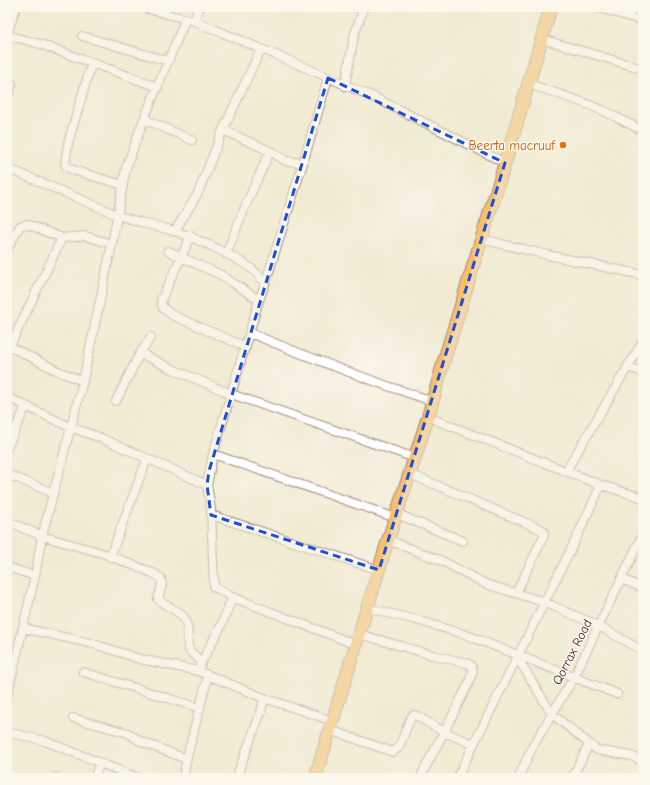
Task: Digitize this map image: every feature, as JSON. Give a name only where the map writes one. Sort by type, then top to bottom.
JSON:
[{"type":"main road","points":[[315,778],[388,540],[428,417],[551,7]]},
{"type":"street","points":[[16,7],[7,35],[40,44],[158,87]]},
{"type":"street","points":[[140,7],[190,20],[261,49],[410,115],[462,143],[505,163]]},
{"type":"street","points":[[7,696],[35,576],[42,536],[83,381],[112,244],[126,168],[168,61],[190,20],[199,7]]},
{"type":"street","points":[[345,86],[354,36],[364,7]]},
{"type":"street","points":[[596,7],[643,22]]},
{"type":"street","points":[[82,36],[168,61]]},
{"type":"street","points":[[542,39],[643,69]]},
{"type":"street","points":[[175,231],[198,193],[223,130],[261,49]]},
{"type":"street","points":[[92,62],[68,143],[65,165],[73,170],[123,186]]},
{"type":"street","points":[[328,78],[303,163],[259,300],[246,347],[230,394],[213,454],[207,485],[211,515],[214,586],[232,597],[358,640],[472,665],[473,671],[468,685],[420,778]]},
{"type":"street","points":[[7,98],[12,84]]},
{"type":"street","points":[[528,84],[590,106],[643,130]]},
{"type":"street","points":[[144,119],[192,140]]},
{"type":"street","points":[[223,130],[270,151],[286,162],[303,163]]},
{"type":"street","points":[[226,254],[270,151]]},
{"type":"street","points":[[7,168],[117,215],[191,236],[249,266],[259,275],[260,278],[266,281]]},
{"type":"street","points":[[7,249],[20,226],[27,224],[62,238],[85,236],[112,244]]},
{"type":"street","points":[[191,236],[161,300],[163,308],[172,315],[246,347]]},
{"type":"street","points":[[62,238],[8,346],[60,372],[83,381]]},
{"type":"street","points":[[481,239],[643,275]]},
{"type":"street","points":[[168,251],[221,275],[259,300]]},
{"type":"street","points":[[250,333],[388,387],[432,401]]},
{"type":"street","points":[[116,401],[140,353],[151,337]]},
{"type":"street","points":[[566,471],[643,341]]},
{"type":"street","points":[[140,353],[230,394],[415,458]]},
{"type":"street","points":[[627,367],[643,372]]},
{"type":"street","points":[[7,397],[70,427],[102,438],[207,485]]},
{"type":"street","points":[[7,448],[26,406]]},
{"type":"street","points":[[428,417],[601,485],[643,498]]},
{"type":"street","points":[[213,454],[397,516],[463,542]]},
{"type":"street","points":[[110,556],[147,459]]},
{"type":"street","points":[[7,474],[53,492]]},
{"type":"street","points":[[410,474],[543,530],[544,535],[516,593]]},
{"type":"street","points":[[457,778],[601,485]]},
{"type":"street","points":[[211,515],[379,570]]},
{"type":"street","points":[[7,521],[42,536],[105,554],[153,573],[161,578],[162,585],[158,599],[182,616],[185,620],[189,650],[193,656],[202,662]]},
{"type":"street","name":"Qorrax Road","points":[[520,778],[520,774],[533,746],[574,677],[643,534]]},
{"type":"street","points":[[388,540],[442,561],[486,584],[544,602],[599,626],[643,651]]},
{"type":"street","points":[[7,567],[35,576]]},
{"type":"street","points":[[621,579],[643,588]]},
{"type":"street","points":[[198,671],[221,626],[232,597]]},
{"type":"street","points":[[367,608],[413,619],[464,634],[617,694]]},
{"type":"street","points":[[23,628],[94,644],[140,659],[198,671],[393,752],[399,747],[411,717],[414,715],[444,732],[473,744]]},
{"type":"street","points":[[518,656],[552,714],[589,744],[602,752],[631,756],[643,762]]},
{"type":"street","points":[[83,672],[200,708]]},
{"type":"street","points":[[182,778],[208,676]]},
{"type":"street","points":[[236,778],[261,712],[264,698]]},
{"type":"street","points":[[73,718],[128,733],[140,741],[186,759]]},
{"type":"street","points":[[7,732],[45,741],[128,776],[138,778]]},
{"type":"street","points":[[572,778],[589,744]]},
{"type":"street","points":[[94,778],[100,763]]},
{"type":"street","points":[[640,778],[643,774]]},
{"type":"highlighted area","points":[[328,78],[505,163],[379,570],[211,515],[207,485],[209,471]]},
{"type":"place","name":"Beerta macruuf","points":[[563,145]]}]
